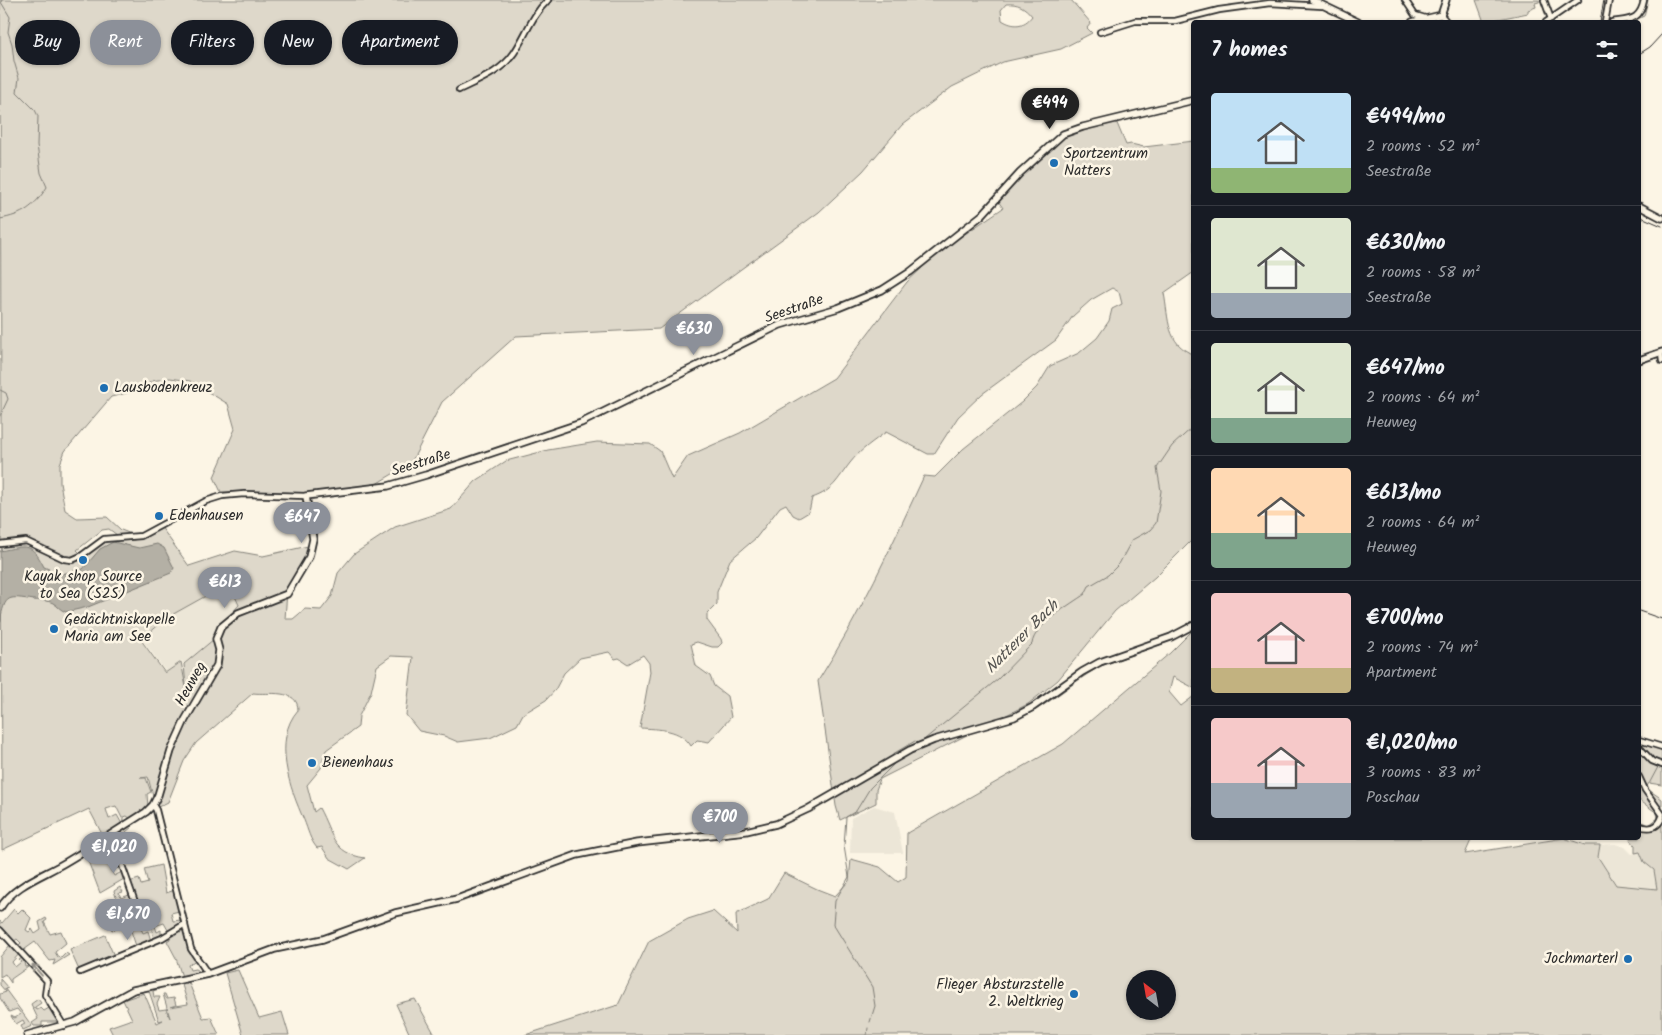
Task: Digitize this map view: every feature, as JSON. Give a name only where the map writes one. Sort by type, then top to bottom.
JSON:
[{"type":"street","points":[[459,90],[491,74],[506,63],[519,46],[533,18],[548,0]]},
{"type":"street","points":[[1312,0],[1354,20]]},
{"type":"street","points":[[1406,0],[1415,15],[1431,19]]},
{"type":"street","points":[[1425,20],[1441,15],[1446,0]]},
{"type":"street","points":[[1544,0],[1549,20]]},
{"type":"street","points":[[1550,20],[1578,0]]},
{"type":"street","points":[[1606,20],[1609,0]]},
{"type":"street","points":[[1621,20],[1638,16],[1642,11],[1644,0]]},
{"type":"street","points":[[1100,32],[1135,21],[1175,21],[1219,10],[1270,3],[1322,6]]},
{"type":"street","points":[[1441,15],[1445,20]]},
{"type":"street","name":"Seestraße","points":[[306,496],[388,486],[580,423],[780,325],[838,308],[882,290],[910,272],[982,215],[1020,172],[1059,137],[1083,126],[1191,101]]},
{"type":"street","points":[[1641,207],[1662,218]]},
{"type":"street","points":[[1641,359],[1661,352],[1662,361]]},
{"type":"street","points":[[0,544],[26,541],[64,559],[72,560],[81,556],[104,539],[135,538],[206,501],[222,496],[244,494],[306,496]]},
{"type":"street","name":"Heuweg","points":[[153,805],[171,751],[185,720],[217,665],[219,650],[216,639],[220,627],[238,613],[287,594],[309,557],[313,539],[306,496]]},
{"type":"street","points":[[27,1035],[64,1026],[82,1019],[133,990],[208,974],[275,950],[322,939],[394,913],[465,896],[577,855],[637,842],[746,831],[776,824],[808,809],[910,750],[939,738],[1014,717],[1033,707],[1082,672],[1100,662],[1171,637],[1191,627]]},
{"type":"street","points":[[1641,741],[1662,747]]},
{"type":"street","points":[[1641,750],[1653,762],[1662,765]]},
{"type":"street","points":[[1641,781],[1662,816],[1659,824],[1654,827],[1641,826]]},
{"type":"street","points":[[0,908],[8,896],[110,834],[153,805],[156,810],[191,949],[208,974]]},
{"type":"street","points":[[110,834],[135,902],[114,913]]},
{"type":"street","points":[[80,972],[162,938],[185,924]]},
{"type":"street","points":[[0,930],[47,982],[45,996],[64,1026]]},
{"type":"shaded area","points":[[0,0],[1071,0],[1091,23],[1087,28],[1092,33],[1061,49],[1003,62],[952,87],[902,125],[863,171],[819,212],[659,329],[516,336],[442,402],[411,463],[371,487],[306,493],[221,492],[214,477],[235,429],[228,404],[190,381],[170,378],[152,381],[139,390],[111,397],[65,451],[60,464],[60,483],[65,510],[77,518],[107,517],[121,530],[134,535],[117,535],[109,529],[102,530],[77,550],[81,554],[112,538],[134,540],[161,527],[189,566],[235,551],[263,556],[308,546],[307,554],[287,591],[285,619],[293,619],[305,609],[321,610],[332,596],[338,573],[354,554],[395,527],[451,509],[476,481],[506,461],[548,450],[597,442],[650,444],[660,451],[672,479],[688,456],[740,433],[834,378],[907,282],[940,251],[1003,208],[998,201],[1022,174],[1048,148],[1068,135],[1086,128],[1116,121],[1126,145],[1131,144],[1144,147],[1191,141],[1191,274],[1164,293],[1170,330],[1178,344],[1191,353],[1191,541],[1155,577],[1115,611],[1058,680],[1028,704],[880,779],[876,790],[876,803],[840,820],[836,806],[818,681],[861,606],[924,476],[935,477],[963,449],[1022,402],[1037,387],[1050,366],[1079,353],[1097,338],[1109,321],[1112,309],[1122,304],[1119,292],[1112,288],[1091,300],[1073,316],[1056,340],[982,394],[958,417],[934,454],[928,454],[886,432],[858,454],[830,488],[812,498],[809,512],[799,518],[793,515],[786,504],[780,507],[756,538],[730,560],[717,592],[717,604],[707,614],[707,620],[722,643],[718,647],[697,642],[691,644],[696,666],[710,676],[714,686],[727,696],[731,717],[709,742],[697,740],[691,746],[687,740],[675,733],[640,728],[650,672],[649,663],[643,655],[628,664],[619,658],[615,659],[609,652],[580,658],[564,673],[555,690],[546,700],[523,714],[517,725],[490,738],[458,742],[444,736],[419,731],[406,715],[413,657],[391,656],[377,666],[371,692],[359,716],[358,727],[326,750],[321,768],[307,785],[314,812],[319,808],[335,841],[346,852],[365,858],[349,869],[329,858],[322,847],[317,848],[311,838],[294,794],[286,765],[286,735],[290,722],[298,710],[297,703],[288,695],[274,693],[253,693],[196,743],[184,761],[168,802],[156,808],[148,777],[140,778],[146,778],[151,792],[147,794],[148,807],[131,819],[127,816],[124,817],[124,822],[116,806],[106,809],[109,819],[117,815],[122,824],[103,836],[89,809],[2,850]],"holes":[[[1006,4],[1021,6],[1032,16],[1029,20],[1018,25],[1002,20],[1001,10]],[[229,583],[239,605],[222,624],[214,639],[184,664],[186,687],[181,662],[165,673],[141,640],[168,617]]]},
{"type":"shaded area","points":[[1476,0],[1539,0],[1539,2],[1535,3],[1536,7],[1528,10],[1528,13],[1494,20],[1483,20]]},
{"type":"shaded area","points":[[113,542],[139,548],[157,544],[164,548],[174,568],[171,573],[88,607],[66,612],[48,601],[9,599],[4,606],[0,622],[0,551],[27,547],[35,553],[44,567],[61,574],[83,569],[100,549]]},
{"type":"shaded area","points":[[228,583],[239,605],[222,624],[214,639],[184,664],[182,661],[166,672],[142,639],[168,617]]},
{"type":"shaded area","points":[[1191,632],[1191,686],[1173,677],[1169,692],[1181,706],[1191,698],[1191,840],[1471,840],[1465,854],[1552,840],[1570,840],[1585,845],[1600,845],[1598,857],[1616,885],[1657,889],[1654,870],[1644,862],[1640,852],[1635,853],[1635,845],[1631,840],[1641,840],[1641,822],[1649,825],[1658,818],[1657,813],[1641,801],[1641,743],[1662,749],[1662,785],[1649,783],[1646,788],[1662,799],[1662,1035],[525,1035],[618,1005],[649,941],[688,919],[713,911],[737,933],[736,914],[768,899],[784,873],[835,896],[849,881],[851,859],[880,867],[898,882],[906,877],[907,833],[1063,744],[1170,653]]},
{"type":"shaded area","points":[[874,806],[895,812],[903,853],[850,853],[851,818]]},
{"type":"shaded area","points":[[130,824],[132,827],[126,832],[131,848],[140,846],[142,857],[122,863],[112,835],[119,831],[122,832],[121,829]]},
{"type":"shaded area","points":[[110,837],[113,847],[106,854],[109,861],[115,858],[118,859],[121,867],[118,869],[115,865],[110,869],[114,876],[122,872],[124,879],[100,893],[85,853],[94,848],[95,850],[91,852],[95,859],[102,855],[97,845]]},
{"type":"shaded area","points":[[1615,844],[1625,847],[1632,854],[1640,852],[1644,862],[1654,870],[1658,889],[1616,886],[1598,856],[1600,845]]},
{"type":"shaded area","points":[[161,865],[166,893],[175,890],[179,911],[171,913],[173,921],[181,920],[183,924],[169,932],[164,923],[155,926],[157,932],[161,930],[161,937],[154,939],[151,927],[148,927],[147,923],[140,926],[143,933],[148,931],[151,941],[136,946],[129,925],[112,930],[105,902],[117,900],[114,891],[120,887],[123,892],[119,893],[121,898],[129,895],[131,902],[114,911],[117,921],[127,918],[125,912],[133,910],[135,915],[144,912],[140,901],[136,902],[129,882],[139,879],[141,885],[148,883],[144,869]]},
{"type":"shaded area","points":[[14,909],[18,913],[22,909],[31,918],[26,930],[29,932],[32,929],[35,934],[41,930],[39,922],[46,918],[47,920],[44,922],[50,934],[61,931],[66,943],[55,952],[58,957],[61,958],[66,953],[69,955],[53,965],[55,960],[50,961],[35,942],[21,952],[17,947],[21,943],[17,939],[13,942],[0,928],[0,921],[2,923]]},
{"type":"shaded area","points":[[179,930],[180,932],[184,930],[190,952],[196,960],[188,965],[190,970],[195,969],[203,973],[182,977],[176,958],[167,941],[170,939],[169,936]]},
{"type":"shaded area","points":[[105,935],[114,956],[81,970],[78,968],[70,950]]},
{"type":"shaded area","points":[[7,940],[20,953],[12,962],[15,967],[21,962],[19,960],[23,957],[25,967],[29,966],[28,961],[31,965],[11,979],[11,983],[5,974],[0,977],[0,957],[10,945]]},
{"type":"shaded area","points":[[238,970],[259,1018],[282,1012],[289,1035],[243,1035],[225,973]]},
{"type":"shaded area","points":[[0,979],[8,988],[5,989],[32,1026],[23,1030],[21,1026],[25,1024],[23,1020],[16,1024],[11,1016],[15,1018],[21,1014],[17,1009],[9,1012],[0,998],[0,994],[6,992],[0,985]]},
{"type":"shaded area","points":[[189,983],[203,1018],[211,1017],[219,1035],[113,1035],[109,1027],[132,1019],[123,1000],[144,993],[157,1023],[163,1020],[159,1021],[148,988],[157,986],[159,989],[153,991],[154,997],[160,997],[157,1004],[159,1010],[166,1009],[170,1018],[163,994],[165,994],[167,999],[174,998],[176,1005],[170,1007],[188,1004],[182,985]]},
{"type":"shaded area","points":[[38,999],[41,1003],[35,1007],[37,1010],[41,1008],[44,1011],[49,1008],[44,1001],[46,1000],[61,1022],[42,1022],[42,1026],[34,1026],[32,1023],[38,1019],[31,1004]]},
{"type":"shaded area","points":[[415,999],[435,1035],[410,1035],[396,1004]]},
{"type":"waterway","points":[[0,219],[27,209],[47,187],[41,173],[37,145],[38,116],[35,110],[17,92],[19,78],[8,32],[10,17],[1,2],[2,0]]},
{"type":"waterway","name":"Natterer Bach","points":[[1635,20],[1644,16],[1648,0]]},
{"type":"waterway","points":[[0,390],[6,393],[8,399],[0,416]]},
{"type":"waterway","name":"Natterer Bach","points":[[925,739],[998,679],[1032,644],[1034,637],[1046,622],[1085,594],[1089,586],[1108,575],[1119,564],[1132,540],[1150,530],[1156,523],[1161,491],[1157,468],[1172,446],[1191,429]]},
{"type":"waterway","points":[[1185,634],[1190,630]]},
{"type":"waterway","points":[[1101,666],[1173,640]]},
{"type":"waterway","points":[[1026,715],[1044,705],[1096,669]]},
{"type":"waterway","name":"Natterer Bach","points":[[893,754],[915,741]]},
{"type":"waterway","name":"Natterer Bach","points":[[870,1022],[875,1006],[872,987],[833,924],[835,901],[849,877],[844,846],[846,817],[856,811],[870,788],[897,761]]},
{"type":"waterway","points":[[1650,782],[1658,767],[1662,768]]},
{"type":"waterway","name":"Natterer Bach","points":[[867,1035],[868,1028]]},
{"type":"tram line","points":[[1600,20],[1604,0]]},
{"type":"tram line","points":[[1641,53],[1650,47],[1662,34]]},
{"type":"tram line","points":[[1641,217],[1662,226]]},
{"type":"tram line","points":[[1641,612],[1662,619]]},
{"type":"place","name":"Sportzentrum Natters","points":[[1054,163]]},
{"type":"place","name":"Lausbodenkreuz","points":[[104,388]]},
{"type":"place","name":"Edenhausen","points":[[159,516]]},
{"type":"place","name":"Kayak shop Source to Sea (S2S)","points":[[83,560]]},
{"type":"place","name":"Gedächtniskapelle Maria am See","points":[[54,629]]},
{"type":"place","name":"Bienenhaus","points":[[312,763]]},
{"type":"place","name":"Jochmarterl","points":[[1628,959]]},
{"type":"place","name":"Flieger Absturzstelle 2. Weltkrieg","points":[[1074,994]]}]
